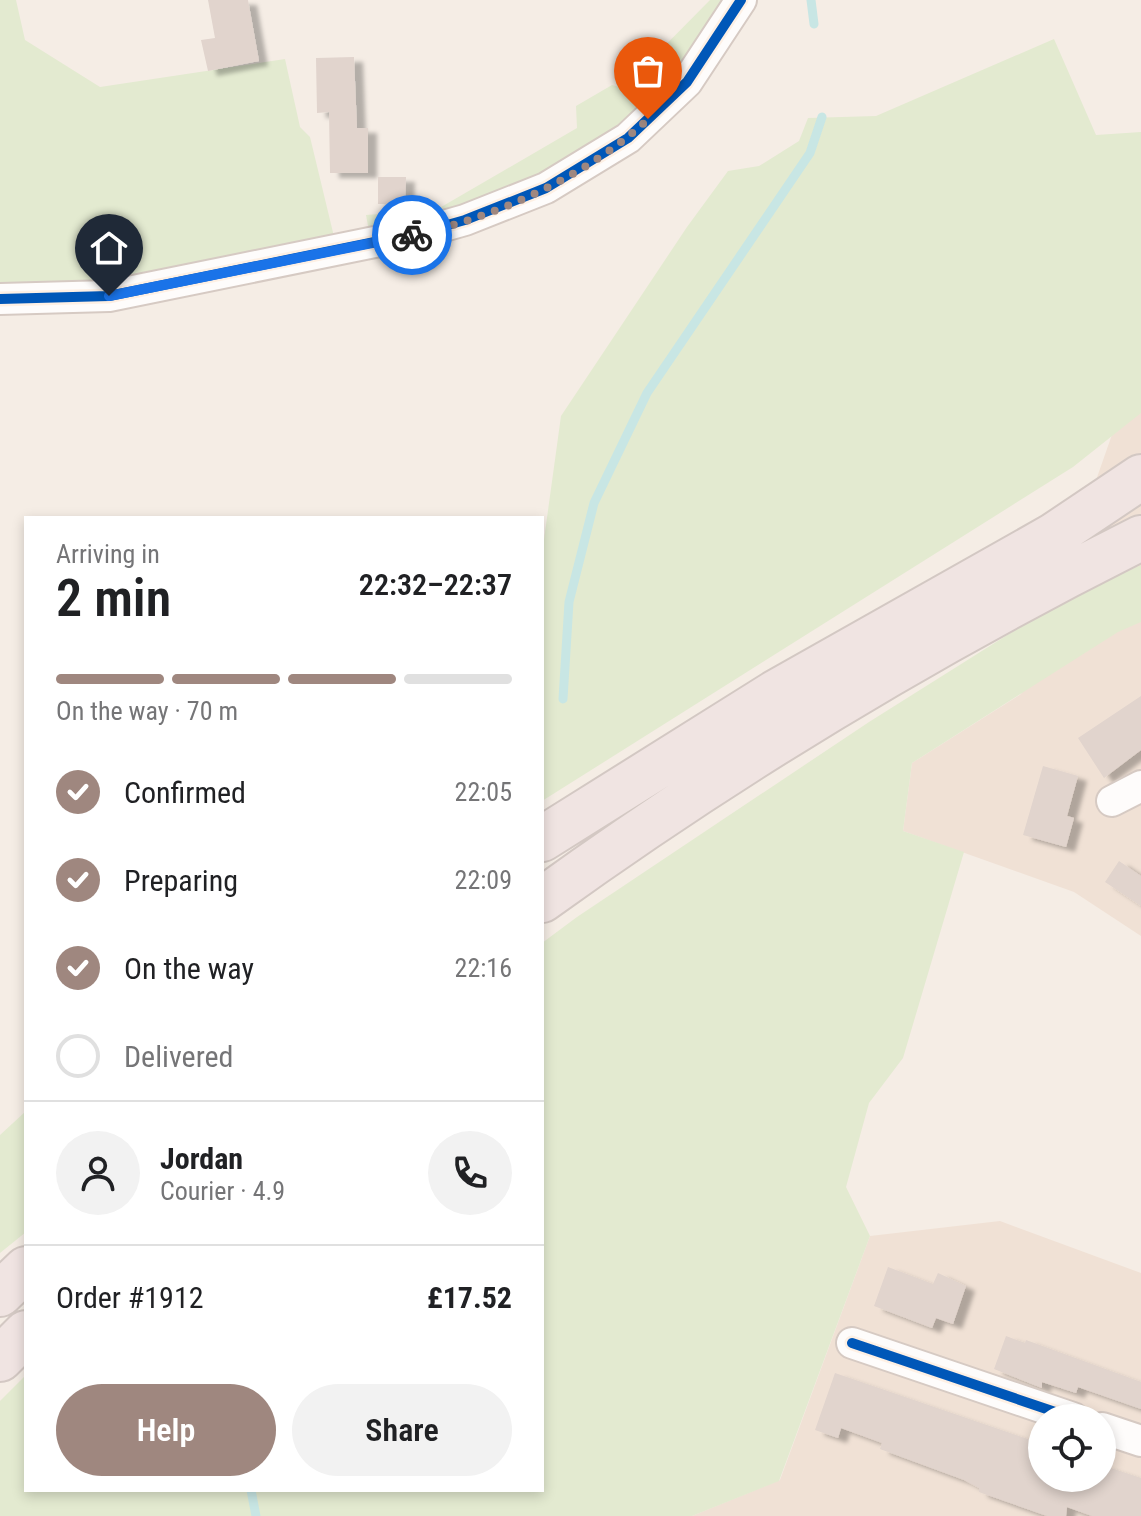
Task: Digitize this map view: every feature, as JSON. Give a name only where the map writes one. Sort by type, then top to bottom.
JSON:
[{"type":"highway","points":[[544,838],[775,693],[1053,536],[1141,477]]},
{"type":"highway","points":[[544,899],[732,772],[907,664],[1141,538]]},
{"type":"highway","points":[[0,1294],[24,1271]]},
{"type":"highway","points":[[0,1359],[24,1335]]},
{"type":"street","points":[[0,299],[109,296],[419,233],[465,220],[546,188],[628,138],[687,82],[741,0]]},
{"type":"street","points":[[1112,801],[1141,786]]},
{"type":"street","points":[[852,1343],[1032,1404]]},
{"type":"street","points":[[1116,1433],[1141,1441]]},
{"type":"shaded area","points":[[1141,352],[1141,936],[1074,892],[903,831],[912,763],[1021,694]]},
{"type":"shaded area","points":[[1000,1221],[1141,1273],[1141,1516],[692,1516],[780,1480],[870,1236]]},
{"type":"green space","points":[[0,0],[16,0],[25,40],[100,87],[285,59],[300,127],[310,137],[337,249],[0,299]]},
{"type":"green space","points":[[710,0],[741,0],[597,160],[371,242],[366,215],[436,210],[577,128],[576,106],[612,85],[623,88]]},
{"type":"green space","points":[[1054,39],[1096,135],[1141,132],[1141,413],[1073,467],[544,800],[544,539],[561,416],[728,171],[759,166],[799,141],[808,118],[876,116]]},
{"type":"green space","points":[[1141,565],[1141,622],[1118,632],[912,763],[903,831],[964,852],[903,1058],[869,1103],[846,1187],[870,1236],[779,1481],[692,1516],[0,1516],[0,1401],[24,1377],[24,1492],[544,1492],[544,942],[869,722],[1050,608]]},
{"type":"green space","points":[[24,1113],[24,1234],[0,1253],[0,1135]]},
{"type":"building","points":[[208,0],[248,0],[259,61],[208,71],[201,40],[215,38]]},
{"type":"building","points":[[354,57],[357,128],[368,128],[368,173],[330,173],[329,112],[317,113],[316,58]]},
{"type":"building","points":[[378,177],[406,177],[405,204],[378,204]]},
{"type":"building","points":[[1141,696],[1141,750],[1104,778],[1078,738]]},
{"type":"building","points":[[1043,766],[1078,776],[1067,816],[1074,818],[1066,847],[1023,835]]},
{"type":"building","points":[[1119,861],[1141,876],[1141,906],[1105,882]]},
{"type":"building","points":[[888,1267],[933,1284],[938,1273],[966,1286],[953,1324],[936,1318],[932,1328],[874,1306]]},
{"type":"building","points":[[1006,1336],[1025,1343],[1026,1340],[1141,1382],[1141,1409],[1078,1387],[1076,1393],[1042,1382],[1042,1388],[994,1369]]},
{"type":"building","points":[[835,1373],[1028,1439],[1028,1492],[1116,1492],[1116,1470],[1141,1478],[1141,1516],[1092,1516],[1067,1507],[1066,1516],[1047,1516],[979,1492],[979,1488],[964,1480],[880,1449],[882,1443],[841,1428],[838,1438],[815,1430]]},
{"type":"waterway","points":[[811,0],[814,24]]},
{"type":"waterway","points":[[563,699],[569,602],[594,503],[647,393],[810,153],[822,117]]},
{"type":"waterway","points":[[251,1492],[256,1516]]},
{"type":"cycle path","points":[[0,299],[109,296],[419,233],[465,220],[546,188],[628,138],[687,82],[741,0]]},
{"type":"cycle path","points":[[852,1343],[1032,1404]]},
{"type":"way so far","points":[[412,235],[465,220],[546,188],[597,160],[648,119]]},
{"type":"route","points":[[109,296],[412,235]]}]
